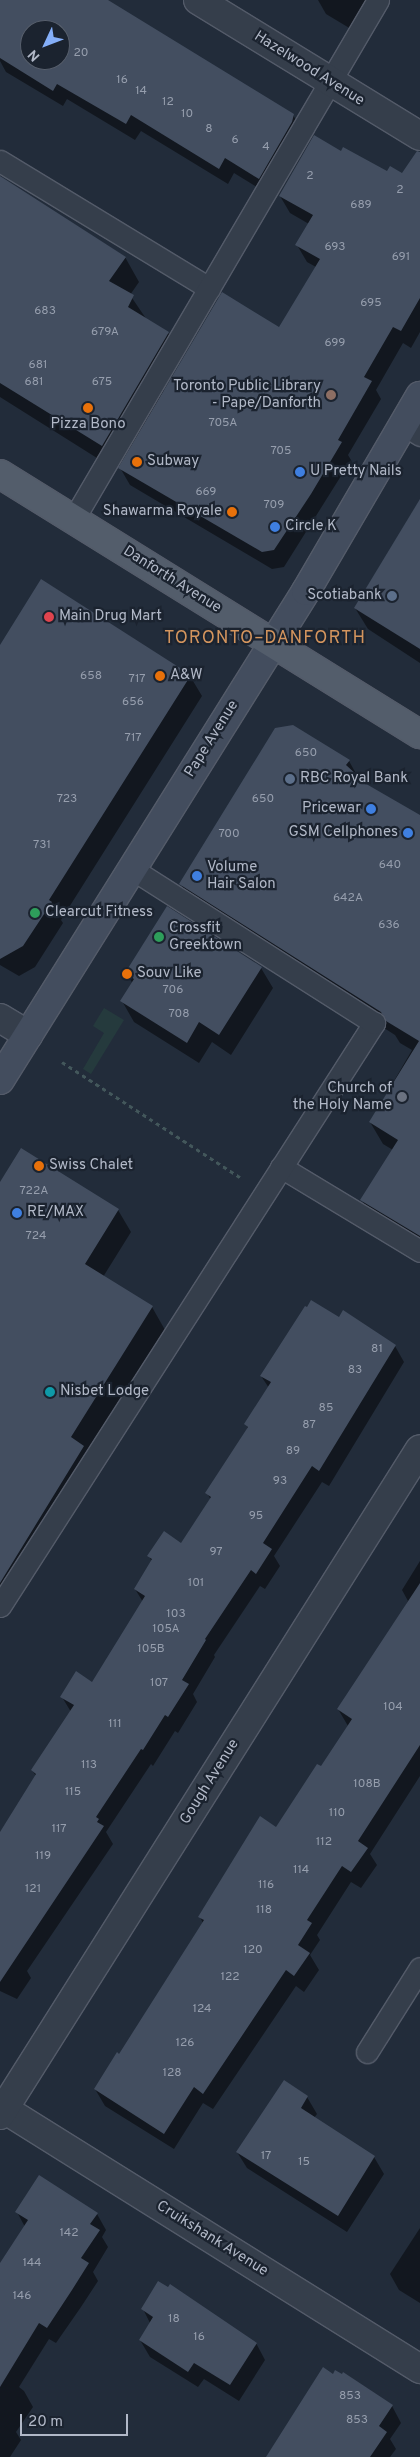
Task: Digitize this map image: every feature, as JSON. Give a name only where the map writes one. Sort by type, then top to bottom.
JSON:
[{"type":"main road","name":"Pape Avenue","points":[[0,1080],[273,643],[412,430],[420,396]]},
{"type":"main road","name":"Danforth Avenue","points":[[0,474],[420,734]]},
{"type":"street","name":"Hazelwood Avenue","points":[[198,0],[420,136]]},
{"type":"street","points":[[0,1018],[28,1036]]},
{"type":"street","name":"Gough Avenue","points":[[2,2112],[420,1449]]},
{"type":"street","name":"Cruikshank Avenue","points":[[2,2112],[420,2369]]},
{"type":"lane","points":[[73,520],[378,0]]},
{"type":"lane","points":[[0,162],[209,288]]},
{"type":"lane","points":[[0,1606],[374,1023],[132,869]]},
{"type":"lane","points":[[281,1167],[420,1251]]},
{"type":"lane","points":[[367,2052],[420,1968]]},
{"type":"path","points":[[62,1062],[265,1193]]},
{"type":"green space","points":[[104,1008],[124,1020],[91,1074],[83,1069],[104,1033],[93,1026]]},
{"type":"building","points":[[0,0],[108,0],[294,114],[292,122],[259,179],[225,158],[219,169],[131,115],[126,124],[57,84],[53,91],[0,58]]},
{"type":"building","points":[[314,135],[341,151],[343,147],[387,171],[390,166],[402,173],[417,151],[420,152],[420,298],[401,331],[393,327],[364,377],[372,381],[338,440],[342,442],[311,494],[274,550],[262,552],[118,468],[222,292],[279,327],[320,259],[295,245],[313,215],[279,196]]},
{"type":"building","points":[[0,176],[126,257],[109,281],[134,295],[128,307],[169,332],[102,446],[0,383]]},
{"type":"building","points":[[420,499],[420,649],[354,608]]},
{"type":"building","points":[[41,579],[191,675],[49,900],[52,902],[23,946],[0,959],[0,645]]},
{"type":"building","points":[[293,725],[350,760],[346,765],[368,785],[420,815],[420,1236],[360,1200],[398,1140],[369,1122],[419,1041],[386,1021],[381,1012],[179,884],[275,728]]},
{"type":"building","points":[[167,906],[262,967],[219,1035],[199,1022],[187,1043],[120,1001],[134,979],[125,973]]},
{"type":"building","name":"Nisbet Lodge","points":[[21,1148],[119,1209],[85,1264],[153,1306],[71,1437],[84,1446],[0,1583],[0,1182]]},
{"type":"building","points":[[311,1300],[339,1317],[343,1310],[396,1345],[319,1471],[312,1466],[263,1543],[272,1549],[256,1574],[251,1570],[205,1639],[182,1680],[189,1684],[168,1717],[165,1715],[143,1750],[141,1749],[96,1817],[99,1819],[97,1822],[104,1826],[0,1982],[0,1832],[36,1774],[31,1770],[74,1705],[60,1697],[76,1671],[92,1682],[145,1596],[134,1589],[152,1559],[147,1556],[164,1531],[181,1543],[211,1497],[205,1493],[248,1427],[244,1424],[271,1382],[260,1376],[305,1306],[307,1307]]},
{"type":"building","points":[[420,1583],[420,1745],[358,1841],[368,1848],[351,1872],[342,1866],[307,1920],[312,1923],[298,1945],[310,1953],[294,1976],[286,1970],[203,2094],[194,2087],[164,2134],[94,2089],[117,2052],[119,2054],[204,1920],[198,1917],[260,1816],[276,1827],[317,1764],[321,1766],[352,1719],[337,1709]]},
{"type":"building","points":[[284,2080],[308,2096],[301,2108],[375,2156],[338,2216],[236,2152]]},
{"type":"building","points":[[39,2175],[98,2213],[90,2224],[100,2230],[81,2258],[89,2263],[72,2290],[47,2328],[39,2323],[0,2387],[0,2263],[28,2220],[15,2212]]},
{"type":"building","points":[[158,2281],[168,2287],[170,2284],[257,2343],[230,2385],[194,2363],[188,2372],[139,2340],[153,2317],[141,2309]]},
{"type":"building","points":[[323,2367],[333,2374],[335,2370],[342,2374],[343,2372],[393,2405],[379,2426],[387,2432],[370,2457],[266,2457]]},
{"type":"place","name":"Toronto Public Library - Pape/Danforth","points":[[331,395]]},
{"type":"place","name":"Pizza Bono","points":[[88,408]]},
{"type":"place","name":"Subway","points":[[137,462]]},
{"type":"place","name":"U Pretty Nails","points":[[300,472]]},
{"type":"place","name":"Shawarma Royale","points":[[232,512]]},
{"type":"place","name":"Circle K","points":[[275,527]]},
{"type":"place","name":"Scotiabank","points":[[392,596]]},
{"type":"place","name":"Main Drug Mart","points":[[49,617]]},
{"type":"place","name":"A&W","points":[[160,676]]},
{"type":"place","name":"RBC Royal Bank","points":[[290,779]]},
{"type":"place","name":"Pricewar","points":[[371,809]]},
{"type":"place","name":"GSM Cellphones","points":[[408,833]]},
{"type":"place","name":"Volume Hair Salon","points":[[197,876]]},
{"type":"place","name":"Clearcut Fitness","points":[[35,913]]},
{"type":"place","name":"Crossfit Greektown","points":[[159,937]]},
{"type":"place","name":"Souv Like","points":[[127,974]]},
{"type":"place","name":"Church of the Holy Name","points":[[402,1097]]},
{"type":"place","name":"Swiss Chalet","points":[[39,1166]]},
{"type":"place","name":"RE/MAX","points":[[17,1213]]},
{"type":"place","name":"Nisbet Lodge","points":[[50,1392]]},
{"type":"district","name":"TORONTO–DANFORTH","points":[[265,639]]}]
